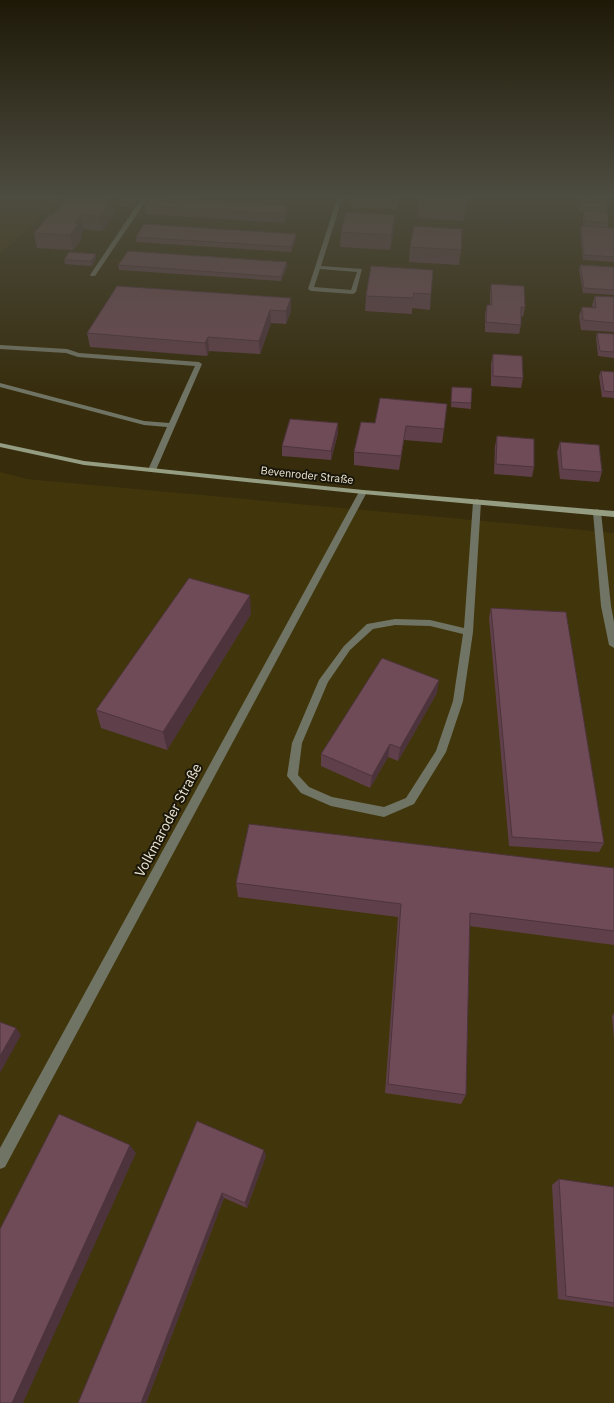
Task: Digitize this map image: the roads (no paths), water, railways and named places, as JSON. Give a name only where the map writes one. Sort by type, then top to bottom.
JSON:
[{"type":"main road","name":"Bevenroder Straße","points":[[0,445],[84,463],[363,492],[614,514]]},
{"type":"street","points":[[93,275],[102,261]]},
{"type":"street","points":[[318,267],[360,270],[353,292],[311,289],[318,267],[320,261]]},
{"type":"street","points":[[0,347],[67,351],[78,355],[199,364],[152,470]]},
{"type":"street","points":[[0,385],[144,423],[173,425]]},
{"type":"street","name":"Volkmaroder Straße","points":[[0,1162],[363,492]]},
{"type":"street","points":[[468,632],[430,624],[395,622],[370,626],[347,648],[324,680],[297,743],[292,776],[305,790],[331,801],[384,812],[410,801],[441,752],[458,700],[468,632],[477,502]]},
{"type":"street","points":[[597,512],[606,606],[614,646]]}]
